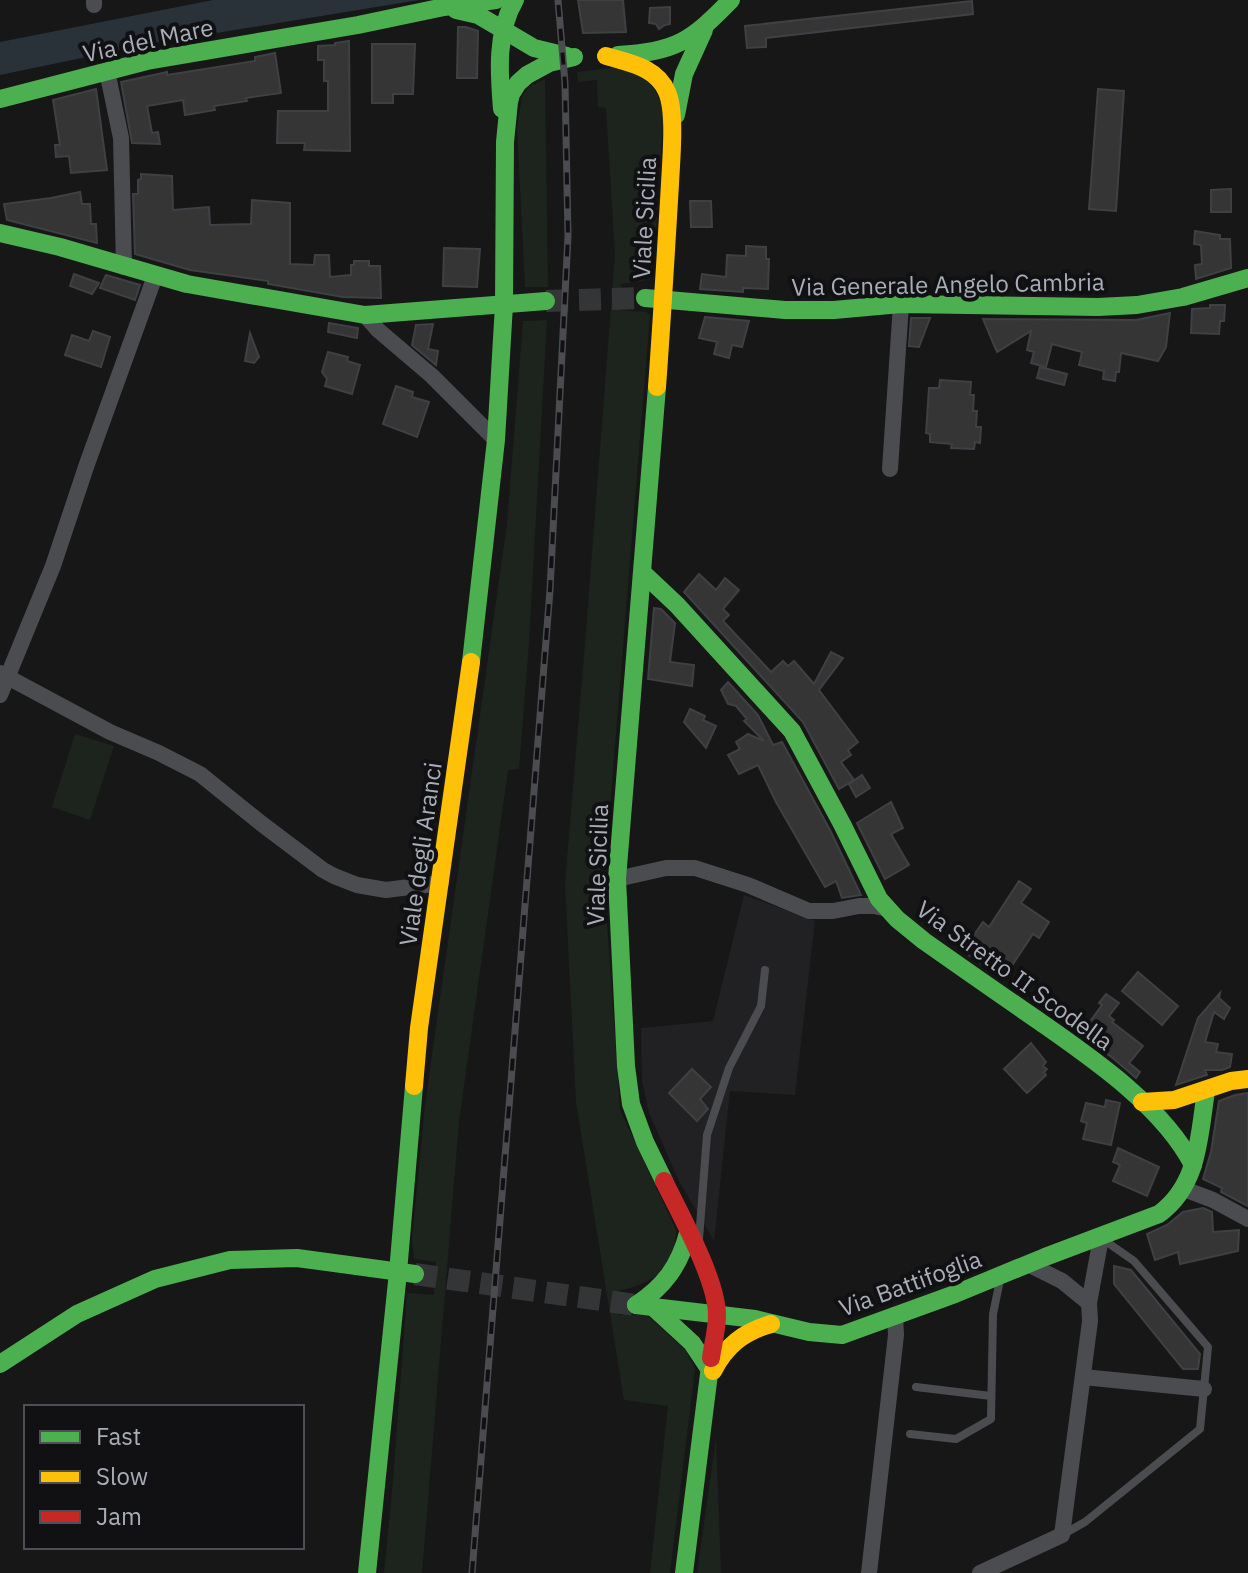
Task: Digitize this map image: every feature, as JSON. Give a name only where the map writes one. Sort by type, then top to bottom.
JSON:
[{"type":"street","name":"Via del Mare","points":[[0,99],[147,61],[496,0]]},
{"type":"street","points":[[505,142],[501,101],[504,30],[509,9],[515,0]]},
{"type":"street","points":[[672,140],[684,74],[691,54],[722,0]]},
{"type":"street","points":[[444,7],[478,15],[534,48],[574,57],[655,52],[672,47],[707,25],[731,0]]},
{"type":"street","points":[[606,56],[646,68],[662,82],[670,105],[672,140]]},
{"type":"street","points":[[505,142],[509,102],[518,83],[539,68],[574,57]]},
{"type":"street","points":[[107,71],[121,138],[124,267]]},
{"type":"street","name":"Viale Sicilia","points":[[672,140],[664,299],[617,879],[628,1088],[636,1121],[701,1257],[717,1314],[684,1573]]},
{"type":"street","name":"Viale degli Aranci","points":[[367,1573],[406,1273],[419,1028],[472,653],[496,440],[504,305],[505,142]]},
{"type":"street","points":[[0,233],[187,284],[365,315],[546,301]]},
{"type":"street","points":[[0,695],[3,675],[53,566],[155,276]]},
{"type":"street","name":"Via Generale Angelo Cambria","points":[[645,298],[785,310],[834,310],[901,304],[1044,308],[1137,305],[1183,297],[1248,278]]},
{"type":"street","points":[[890,469],[901,304]]},
{"type":"street","points":[[365,315],[445,388],[496,440]]},
{"type":"street","name":"Via Stretto II Scodella","points":[[643,573],[677,605],[792,731],[879,899],[888,909],[924,941],[1106,1070],[1155,1114],[1183,1146],[1193,1165]]},
{"type":"street","points":[[3,675],[110,732],[200,774],[334,876],[357,885],[386,890],[441,883]]},
{"type":"street","points":[[617,879],[666,868],[695,868],[748,885],[809,911],[859,906],[888,909]]},
{"type":"street","points":[[1142,1102],[1159,1103],[1206,1091],[1233,1080],[1248,1079]]},
{"type":"street","points":[[1206,1091],[1193,1165],[1184,1189],[1248,1219]]},
{"type":"street","name":"Via Battifoglia","points":[[645,1306],[717,1314],[842,1335],[1159,1214],[1173,1204],[1184,1189]]},
{"type":"street","points":[[688,1233],[685,1248],[671,1276],[649,1297],[645,1306],[680,1330],[702,1356],[710,1374]]},
{"type":"street","points":[[990,1571],[1062,1535],[1090,1321],[1089,1303],[1101,1238]]},
{"type":"street","points":[[701,1257],[740,1307],[766,1322]]},
{"type":"street","points":[[0,1364],[77,1314],[155,1279],[230,1260],[297,1258],[406,1273]]},
{"type":"street","points":[[1028,1264],[1062,1281],[1089,1303]]},
{"type":"street","points":[[869,1573],[896,1335],[895,1315]]},
{"type":"street","points":[[710,1374],[737,1338],[766,1322]]},
{"type":"street","points":[[1083,1377],[1204,1389]]},
{"type":"lane","points":[[701,1257],[707,1135],[729,1068],[761,1006],[765,970]]},
{"type":"lane","points":[[1062,1535],[1085,1522],[1200,1429],[1208,1347],[1134,1261],[1101,1238]]},
{"type":"lane","points":[[910,1434],[956,1439],[991,1419],[993,1314],[1001,1275]]},
{"type":"lane","points":[[916,1387],[991,1396]]},
{"type":"shaded area","points":[[213,0],[419,0],[149,44],[0,75],[0,42]]},
{"type":"shaded area","points":[[619,67],[646,73],[664,108],[654,259],[643,281],[621,284],[619,310],[650,315],[604,880],[620,1110],[676,1230],[672,1256],[660,1273],[641,1284],[616,1291],[619,1315],[646,1314],[686,1351],[695,1369],[670,1573],[650,1573],[668,1406],[624,1400],[576,1102],[565,883],[615,255],[606,108],[598,107],[597,80],[578,82],[577,72]]},
{"type":"shaded area","points":[[545,79],[548,287],[525,287],[517,127],[522,96],[530,86]]},
{"type":"shaded area","points":[[547,320],[519,769],[508,770],[459,1122],[422,1573],[384,1573],[407,1293],[434,1295],[436,1262],[414,1259],[412,1239],[425,1105],[507,524],[523,321]]},
{"type":"shaded area","points":[[75,734],[114,746],[90,820],[52,807]]},
{"type":"shaded area","points":[[744,895],[815,921],[795,1095],[730,1091],[714,1241],[679,1181],[649,1113],[642,1081],[641,1028],[713,1021]],"holes":[[[692,1069],[711,1087],[700,1099],[709,1108],[697,1121],[669,1093]]]},
{"type":"shaded area","points":[[716,1438],[721,1573],[697,1573]]},
{"type":"building","points":[[578,0],[623,0],[626,32],[583,33]]},
{"type":"building","points":[[972,1],[973,14],[766,38],[766,47],[747,48],[745,26]]},
{"type":"building","points":[[670,7],[670,24],[659,29],[656,24],[649,23],[650,8]]},
{"type":"building","points":[[458,27],[478,31],[477,78],[457,78]]},
{"type":"building","points":[[349,41],[350,151],[304,150],[305,143],[277,143],[278,111],[328,111],[328,81],[324,81],[324,60],[318,60],[318,46]]},
{"type":"building","points":[[372,44],[415,44],[413,94],[393,94],[393,103],[372,103]]},
{"type":"building","points":[[275,53],[281,93],[246,98],[247,101],[214,106],[215,110],[185,115],[183,100],[147,106],[152,133],[158,132],[160,144],[132,143],[121,82],[167,72],[167,75],[255,61],[255,57]]},
{"type":"building","points":[[96,89],[107,170],[71,173],[69,156],[56,157],[55,145],[60,145],[53,100]]},
{"type":"building","points":[[1098,89],[1124,91],[1116,211],[1089,209]]},
{"type":"building","points":[[141,174],[172,176],[173,210],[209,207],[210,225],[251,224],[252,200],[290,203],[290,264],[314,265],[315,255],[329,255],[330,277],[351,275],[354,261],[369,261],[369,266],[380,266],[381,298],[343,297],[268,284],[268,281],[190,270],[135,254],[133,194],[138,194]]},
{"type":"building","points":[[1231,189],[1231,212],[1211,212],[1211,190]]},
{"type":"building","points":[[80,192],[82,204],[90,204],[91,224],[96,224],[97,243],[7,220],[4,204]]},
{"type":"building","points":[[690,201],[711,201],[712,227],[691,227]]},
{"type":"building","points":[[1195,231],[1230,239],[1231,268],[1196,279],[1195,265],[1202,264],[1201,245],[1194,244]]},
{"type":"building","points":[[746,246],[766,247],[766,259],[769,259],[768,289],[743,288],[743,292],[700,289],[702,274],[726,277],[727,255],[746,256]]},
{"type":"building","points":[[444,248],[480,249],[477,287],[443,286]]},
{"type":"building","points":[[74,274],[99,283],[92,294],[70,286]]},
{"type":"building","points":[[106,275],[140,285],[135,300],[100,288]]},
{"type":"building","points":[[1210,305],[1225,305],[1219,334],[1191,333],[1192,309],[1210,308]]},
{"type":"building","points":[[1170,313],[1166,347],[1158,361],[1121,353],[1115,381],[1103,379],[1104,371],[1079,365],[1082,352],[1052,344],[1046,367],[1031,363],[1034,352],[1027,350],[1031,331],[997,352],[983,319],[1136,320]]},
{"type":"building","points":[[705,317],[749,321],[742,347],[732,345],[729,358],[714,354],[717,342],[699,338]]},
{"type":"building","points":[[911,318],[930,318],[919,347],[909,346]]},
{"type":"building","points":[[329,323],[358,328],[357,338],[328,332]]},
{"type":"building","points":[[433,324],[428,349],[438,351],[436,365],[412,345],[416,325]]},
{"type":"building","points":[[93,331],[110,337],[101,367],[65,355],[72,335],[89,341]]},
{"type":"building","points":[[250,333],[259,357],[254,363],[245,361]]},
{"type":"building","points":[[328,352],[348,357],[347,361],[360,365],[352,394],[325,386],[327,379],[322,372]]},
{"type":"building","points":[[1040,367],[1067,374],[1064,385],[1037,378]]},
{"type":"building","points":[[940,380],[971,382],[973,411],[977,411],[976,427],[981,427],[980,443],[975,442],[974,449],[951,448],[952,444],[930,442],[930,434],[926,433],[929,388],[939,388]]},
{"type":"building","points":[[396,386],[413,392],[412,397],[429,402],[417,437],[383,424]]},
{"type":"building","points":[[699,574],[716,590],[725,578],[739,590],[723,609],[729,615],[723,621],[771,672],[783,661],[788,666],[794,661],[814,684],[831,652],[843,658],[819,690],[858,742],[848,750],[851,755],[841,762],[854,780],[839,789],[803,722],[684,592]]},
{"type":"building","points":[[654,608],[661,609],[675,623],[670,662],[694,665],[692,686],[648,679]]},
{"type":"building","points":[[728,682],[758,715],[773,745],[782,742],[861,895],[842,898],[836,881],[825,887],[758,765],[739,774],[728,755],[740,749],[736,742],[748,734],[764,741],[744,721],[747,719],[736,706],[728,704],[721,690]]},
{"type":"building","points":[[690,709],[716,726],[706,748],[684,722]]},
{"type":"building","points":[[862,775],[870,788],[856,797],[849,784]]},
{"type":"building","points":[[891,802],[903,828],[891,834],[909,865],[885,879],[857,823]]},
{"type":"building","points":[[1019,881],[1031,889],[1021,903],[1049,922],[1039,938],[1033,934],[1003,979],[963,951],[983,922],[989,927]]},
{"type":"building","points":[[1138,972],[1178,1006],[1162,1025],[1122,991]]},
{"type":"building","points":[[1220,993],[1219,998],[1230,1008],[1224,1019],[1214,1012],[1205,1042],[1218,1044],[1216,1052],[1232,1054],[1230,1067],[1205,1070],[1207,1075],[1176,1085],[1198,1018]]},
{"type":"building","points":[[1106,994],[1119,1003],[1109,1016],[1114,1020],[1112,1022],[1143,1046],[1129,1063],[1140,1072],[1136,1078],[1081,1034],[1102,1005],[1099,1003]]},
{"type":"building","points":[[1031,1043],[1046,1062],[1043,1066],[1047,1069],[1044,1072],[1046,1075],[1027,1093],[1004,1069]]},
{"type":"building","points":[[692,1069],[711,1087],[700,1099],[708,1109],[697,1121],[669,1093]]},
{"type":"building","points":[[1248,1093],[1248,1206],[1203,1179],[1211,1152],[1219,1101]]},
{"type":"building","points":[[1106,1100],[1120,1103],[1111,1145],[1083,1139],[1087,1123],[1081,1121],[1086,1103],[1105,1107]]},
{"type":"building","points":[[1118,1148],[1159,1167],[1147,1196],[1113,1181],[1120,1165],[1113,1162]]},
{"type":"building","points":[[1203,1208],[1212,1212],[1213,1232],[1239,1230],[1238,1251],[1180,1264],[1178,1252],[1155,1260],[1147,1234],[1167,1225],[1183,1212]]},
{"type":"building","points":[[1114,1266],[1131,1270],[1200,1354],[1198,1369],[1183,1369],[1114,1284]]},
{"type":"tunnel","points":[[546,301],[645,298]]},
{"type":"tunnel","points":[[415,1274],[636,1305]]},
{"type":"railway","points":[[472,1573],[550,590],[568,236],[565,83],[558,0]]},
{"type":"traffic: fast","points":[[0,99],[147,61],[496,0]]},
{"type":"traffic: fast","points":[[502,109],[502,39],[515,0]]},
{"type":"traffic: fast","points":[[618,55],[654,51],[681,42],[705,25],[731,0]]},
{"type":"traffic: fast","points":[[456,10],[478,15],[534,48],[567,56]]},
{"type":"traffic: fast","points":[[676,115],[684,74],[704,30]]},
{"type":"traffic: fast","points":[[471,662],[496,440],[504,305],[505,142],[509,102],[518,83],[527,75],[549,63],[574,57]]},
{"type":"traffic: fast","points":[[0,233],[187,284],[365,315],[546,301]]},
{"type":"traffic: fast","points":[[645,298],[785,310],[834,310],[901,304],[1098,307],[1137,305],[1183,297],[1248,278]]},
{"type":"traffic: fast","points":[[657,387],[617,879],[626,1066],[631,1104],[664,1181]]},
{"type":"traffic: fast","points":[[643,573],[677,605],[792,731],[879,899],[897,919],[1123,1084],[1163,1122],[1193,1165]]},
{"type":"traffic: fast","points":[[367,1573],[414,1086]]},
{"type":"traffic: fast","points":[[636,1305],[755,1319],[809,1332],[842,1335],[955,1294],[1159,1214],[1172,1202],[1190,1174],[1199,1142],[1206,1091]]},
{"type":"traffic: fast","points":[[636,1305],[655,1291],[670,1274],[688,1233]]},
{"type":"traffic: fast","points":[[0,1364],[77,1314],[155,1279],[230,1260],[297,1258],[415,1274]]},
{"type":"traffic: fast","points":[[654,1308],[692,1343],[710,1370]]},
{"type":"traffic: fast","points":[[684,1573],[711,1358]]},
{"type":"traffic: slow","points":[[606,56],[649,71],[662,84],[670,101],[672,150],[657,387]]},
{"type":"traffic: slow","points":[[414,1086],[419,1028],[471,662]]},
{"type":"traffic: slow","points":[[1142,1102],[1174,1100],[1231,1081],[1248,1079]]},
{"type":"traffic: slow","points":[[713,1371],[736,1341],[771,1324]]},
{"type":"traffic: jam","points":[[664,1181],[711,1284],[717,1315],[711,1358]]}]
